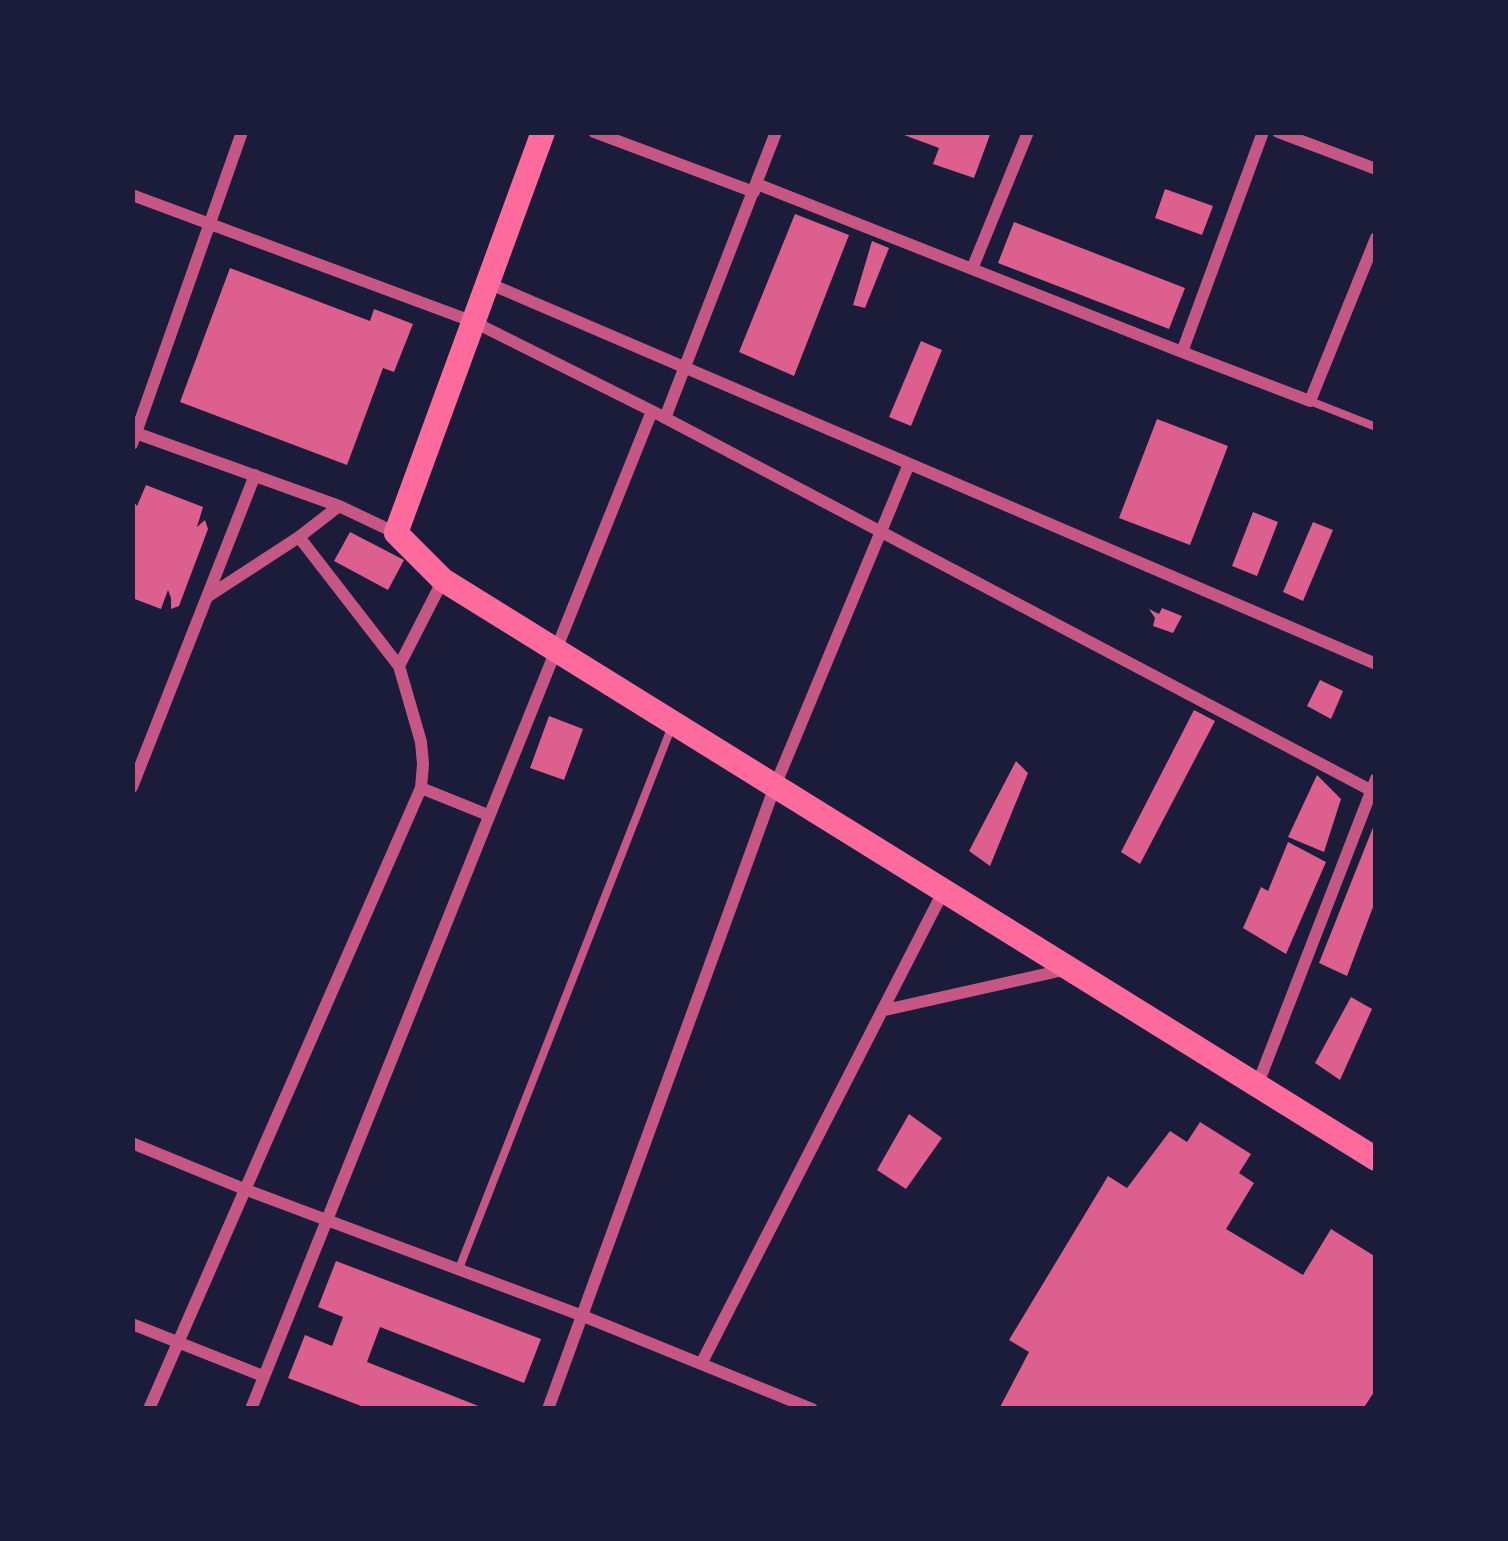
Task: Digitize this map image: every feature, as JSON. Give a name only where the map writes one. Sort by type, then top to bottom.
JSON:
[{"type":"main road","points":[[543,132],[396,532],[443,580],[1376,1159]]},
{"type":"street","points":[[242,132],[133,436],[255,475],[396,532]]},
{"type":"street","points":[[594,132],[972,269],[1310,401],[1376,238]]},
{"type":"street","points":[[251,1409],[555,651],[659,415],[686,368],[776,132]]},
{"type":"street","points":[[972,269],[1028,132]]},
{"type":"street","points":[[1182,352],[1263,132]]},
{"type":"street","points":[[1278,132],[1376,169]]},
{"type":"street","points":[[132,195],[474,322],[1374,788],[1257,1087]]},
{"type":"street","points":[[488,284],[1376,664]]},
{"type":"street","points":[[548,1409],[775,786],[909,464]]},
{"type":"street","points":[[132,787],[255,475]]},
{"type":"street","points":[[207,597],[339,506]]},
{"type":"street","points":[[149,1409],[421,788],[421,742],[399,666],[299,537]]},
{"type":"street","points":[[399,666],[443,580]]},
{"type":"street","points":[[421,788],[488,815]]},
{"type":"street","points":[[700,1364],[944,890]]},
{"type":"street","points":[[885,1010],[1069,968]]},
{"type":"street","points":[[132,1143],[812,1409]]},
{"type":"street","points":[[132,1324],[263,1376]]},
{"type":"lane","points":[[1310,401],[1376,427]]},
{"type":"lane","points":[[458,1271],[672,725]]},
{"type":"building","points":[[896,132],[991,132],[974,178],[933,164],[939,148]]},
{"type":"building","points":[[1165,189],[1213,206],[1202,235],[1155,218]]},
{"type":"building","points":[[795,214],[849,235],[794,376],[739,352]]},
{"type":"building","points":[[1014,222],[1185,288],[1169,329],[998,263]]},
{"type":"building","points":[[872,241],[889,248],[865,308],[853,305]]},
{"type":"building","points":[[230,268],[370,321],[374,309],[413,324],[394,372],[383,368],[347,465],[180,402]]},
{"type":"building","points":[[921,341],[942,350],[911,426],[889,417]]},
{"type":"building","points":[[1157,419],[1228,446],[1190,545],[1119,518]]},
{"type":"building","points":[[146,485],[203,507],[197,527],[205,520],[208,529],[179,606],[171,609],[168,590],[161,609],[132,598],[132,500],[137,506]]},
{"type":"building","points":[[1253,512],[1278,522],[1257,576],[1232,566]]},
{"type":"building","points":[[1313,522],[1333,530],[1303,601],[1283,592]]},
{"type":"building","points":[[350,532],[404,560],[388,590],[334,561]]},
{"type":"building","points":[[1162,608],[1182,616],[1173,633],[1153,626],[1155,618],[1149,609],[1159,614]]},
{"type":"building","points":[[1320,680],[1343,691],[1331,719],[1307,706]]},
{"type":"building","points":[[1194,710],[1215,721],[1140,864],[1121,852]]},
{"type":"building","points":[[549,716],[583,729],[564,780],[530,768]]},
{"type":"building","points":[[1016,761],[1028,773],[990,866],[969,851]]},
{"type":"building","points":[[1317,775],[1341,799],[1324,852],[1288,837]]},
{"type":"building","points":[[1376,820],[1376,899],[1347,976],[1319,963]]},
{"type":"building","points":[[1288,842],[1326,862],[1286,954],[1243,928],[1261,887],[1268,891]]},
{"type":"building","points":[[1351,997],[1372,1009],[1340,1080],[1315,1063]]},
{"type":"building","points":[[909,1114],[942,1138],[906,1189],[877,1170]]},
{"type":"building","points":[[1200,1122],[1251,1154],[1239,1173],[1254,1183],[1226,1229],[1303,1275],[1331,1229],[1376,1257],[1376,1389],[1363,1409],[999,1409],[1029,1352],[1009,1340],[1108,1176],[1127,1188],[1170,1131],[1187,1142]]},
{"type":"building","points":[[336,1261],[541,1339],[524,1383],[380,1327],[367,1362],[486,1409],[369,1409],[288,1378],[305,1335],[332,1346],[343,1317],[318,1307]]}]
